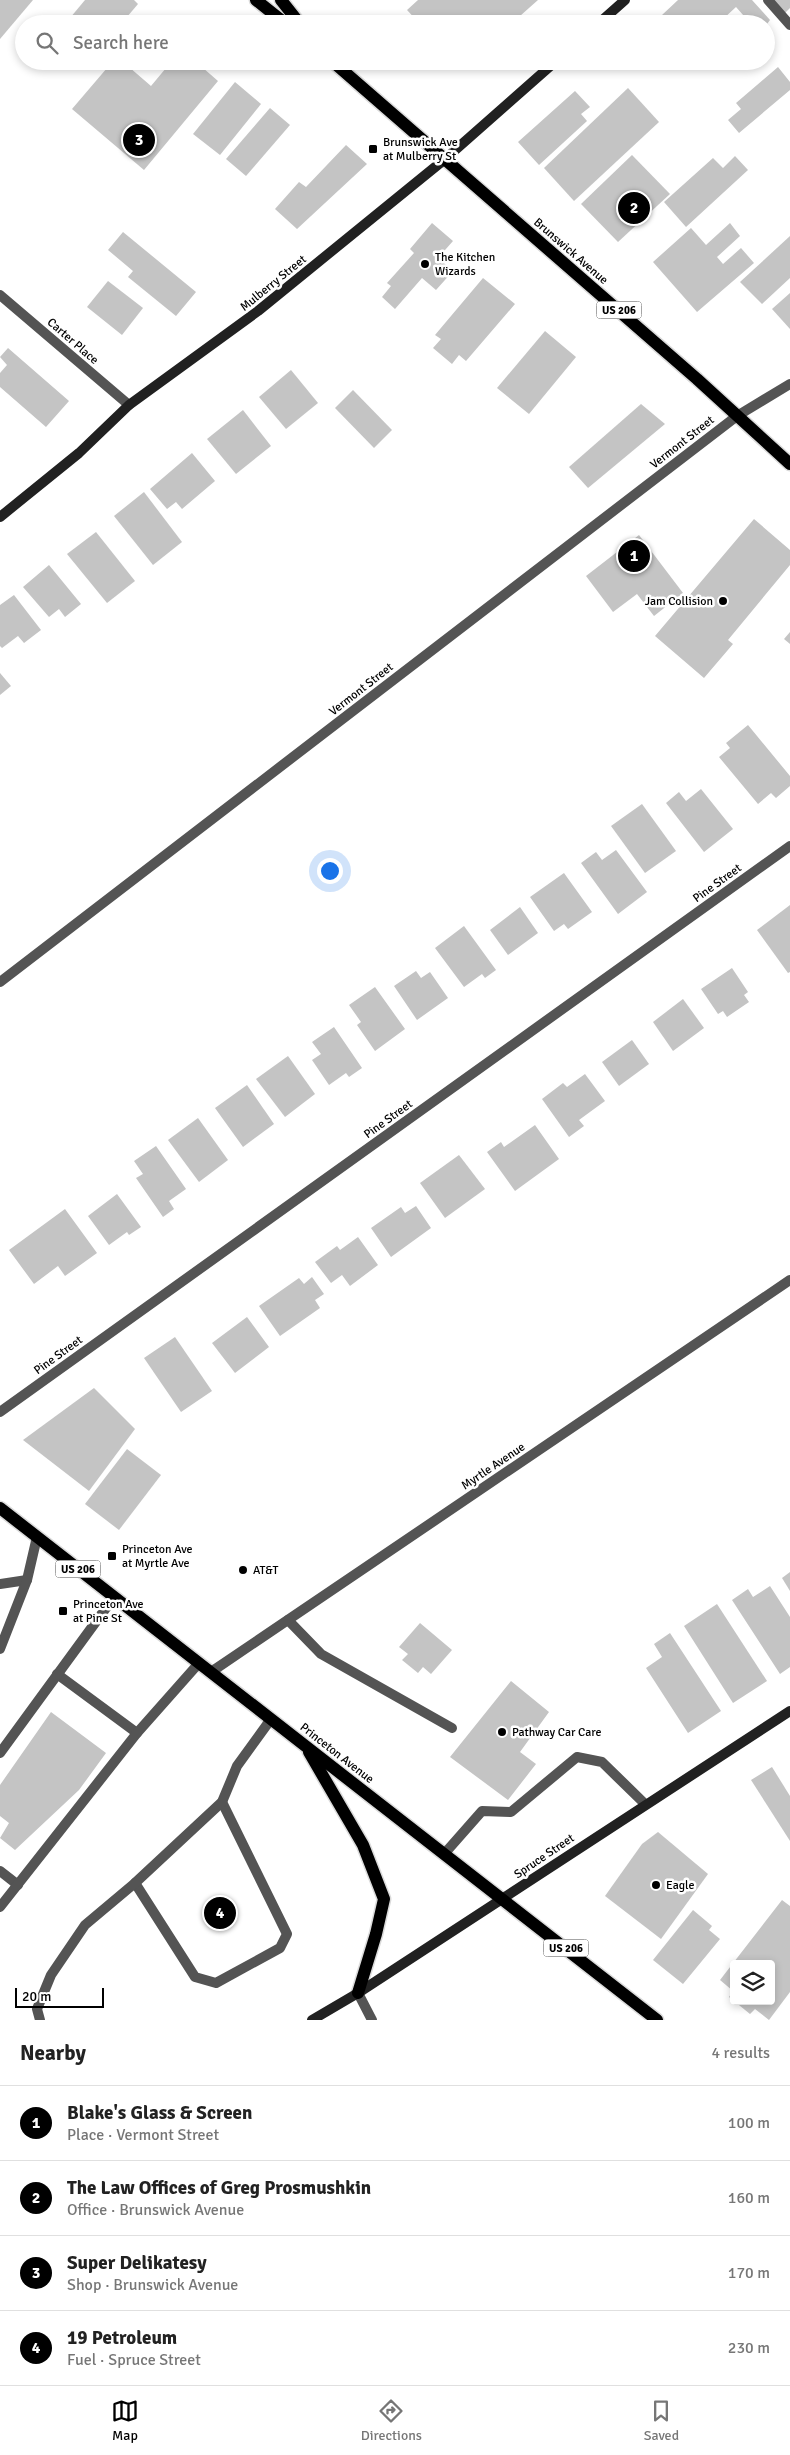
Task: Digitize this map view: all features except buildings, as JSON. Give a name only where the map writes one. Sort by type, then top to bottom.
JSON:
[{"type":"main road","points":[[256,0],[275,15]]},
{"type":"main road","points":[[281,0],[293,15]]},
{"type":"main road","name":"Brunswick Avenue","points":[[342,70],[790,464]]},
{"type":"main road","name":"Princeton Avenue","points":[[0,1508],[503,1898],[657,2020]]},
{"type":"main road","points":[[306,1746],[363,1845],[384,1900],[358,1993]]},
{"type":"street","points":[[608,15],[625,0]]},
{"type":"street","points":[[768,0],[790,25]]},
{"type":"street","name":"Mulberry Street","points":[[0,517],[79,452],[129,405],[258,311],[445,159],[546,70]]},
{"type":"street","name":"Carter Place","points":[[0,295],[129,405]]},
{"type":"street","name":"Vermont Street","points":[[0,982],[737,416],[790,384]]},
{"type":"street","name":"Pine Street","points":[[0,1412],[790,846]]},
{"type":"street","name":"Myrtle Avenue","points":[[211,1672],[790,1280]]},
{"type":"street","points":[[0,1649],[27,1580],[37,1537]]},
{"type":"street","points":[[0,1584],[27,1580]]},
{"type":"street","points":[[0,1753],[114,1597]]},
{"type":"street","points":[[288,1620],[321,1654],[452,1728]]},
{"type":"street","points":[[0,1907],[137,1733],[199,1663]]},
{"type":"street","points":[[57,1674],[137,1733]]},
{"type":"street","name":"Spruce Street","points":[[312,2020],[326,2017],[358,1993],[790,1711]]},
{"type":"street","points":[[40,2020],[37,2009],[51,1975],[85,1924],[135,1883],[222,1802],[236,1766],[271,1718]]},
{"type":"street","points":[[445,1853],[482,1810],[511,1812],[577,1757],[602,1762],[645,1804]]},
{"type":"street","points":[[135,1883],[195,1977],[216,1983],[280,1948],[287,1934],[222,1802]]},
{"type":"street","points":[[0,1871],[18,1885]]},
{"type":"street","points":[[358,1993],[372,2020]]},
{"type":"place","name":"Super Delikatesy","points":[[139,140]]},
{"type":"place","name":"Brunswick Ave at Mulberry St","points":[[373,149]]},
{"type":"place","name":"The Law Offices of Greg Prosmushkin","points":[[634,208]]},
{"type":"place","name":"The Kitchen Wizards","points":[[425,264]]},
{"type":"place","name":"Blake's Glass & Screen","points":[[634,556]]},
{"type":"place","name":"Jam Collision","points":[[723,601]]},
{"type":"place","name":"Princeton Ave at Myrtle Ave","points":[[112,1556]]},
{"type":"place","name":"AT&T","points":[[243,1570]]},
{"type":"place","name":"Princeton Ave at Pine St","points":[[63,1611]]},
{"type":"place","name":"Pathway Car Care","points":[[502,1732]]},
{"type":"place","name":"Eagle","points":[[656,1885]]},
{"type":"place","name":"19 Petroleum","points":[[220,1913]]}]
